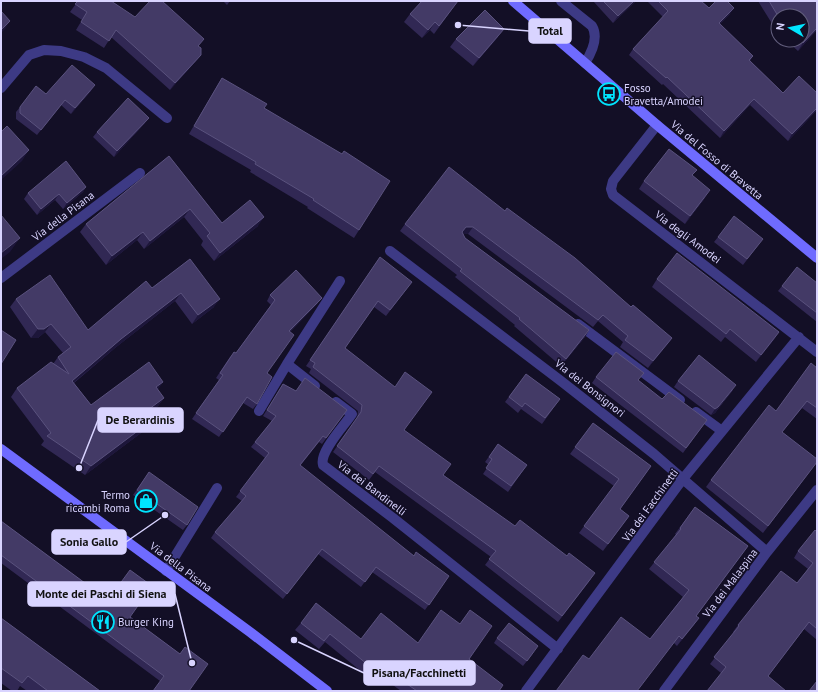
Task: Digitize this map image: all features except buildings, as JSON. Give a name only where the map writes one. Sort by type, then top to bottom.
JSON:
[{"type":"main road","name":"Via del Fosso di Bravetta","points":[[514,1],[657,125],[817,258]]},
{"type":"main road","name":"Via della Pisana","points":[[1,449],[327,691]]},
{"type":"street","points":[[561,1],[592,26],[595,32],[593,47],[585,62]]},
{"type":"street","points":[[1,88],[29,56],[44,50],[61,51],[84,57],[106,68],[167,118]]},
{"type":"street","name":"Via degli Amodei","points":[[657,125],[613,181],[611,189],[613,195],[817,352]]},
{"type":"street","name":"Via della Pisana","points":[[1,278],[140,173]]},
{"type":"street","name":"Via dei Bonsignori","points":[[390,251],[562,381],[654,454],[682,480],[767,552]]},
{"type":"street","points":[[260,410],[287,364],[340,281]]},
{"type":"street","points":[[571,319],[722,431]]},
{"type":"street","name":"Via dei Facchinetti","points":[[526,691],[682,480],[799,337]]},
{"type":"street","name":"Via dei Bandinelli","points":[[287,364],[352,414],[325,450],[322,457],[323,465],[393,518],[558,649]]},
{"type":"street","points":[[166,571],[217,488]]},
{"type":"street","name":"Via dei Malaspina","points":[[664,691],[767,552],[817,490]]},
{"type":"place","name":"Total","points":[[458,25]]},
{"type":"place","name":"Fosso Bravetta/Amodei","points":[[609,94]]},
{"type":"place","name":"De Berardinis","points":[[79,468]]},
{"type":"place","name":"Termo ricambi Roma","points":[[146,501]]},
{"type":"place","name":"Sonia Gallo","points":[[165,515]]},
{"type":"place","name":"Burger King","points":[[103,622]]},
{"type":"place","name":"Pisana/Facchinetti","points":[[294,640]]},
{"type":"place","name":"Monte dei Paschi di Siena","points":[[192,663]]}]
